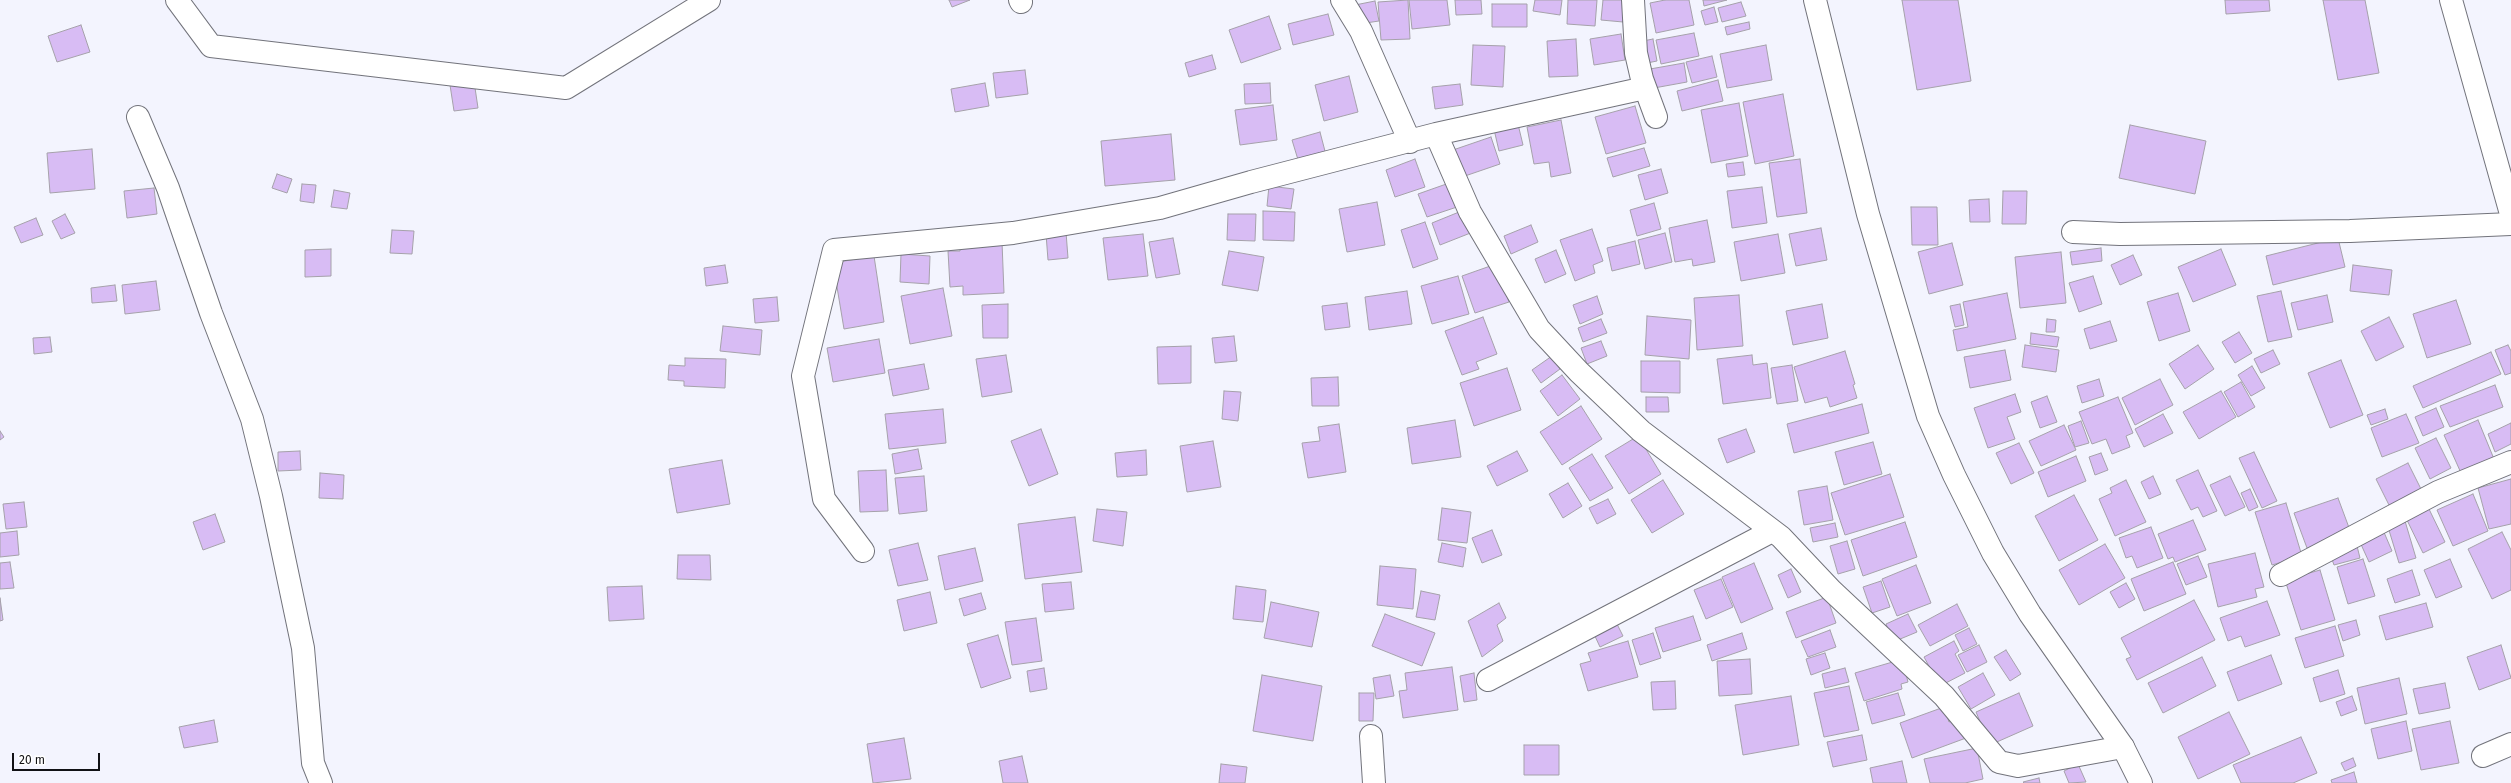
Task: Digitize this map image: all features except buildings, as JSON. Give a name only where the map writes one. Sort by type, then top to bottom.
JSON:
[{"type":"main road","points":[[177,0],[211,46],[566,88],[709,0]]},
{"type":"main road","points":[[1342,0],[1361,31],[1410,142]]},
{"type":"main road","points":[[1633,0],[1636,52],[1645,88],[1656,117]]},
{"type":"main road","points":[[1815,0],[1868,214],[1928,416],[1954,475],[1993,553],[2030,614],[2123,747],[2141,783]]},
{"type":"main road","points":[[2451,0],[2511,214]]},
{"type":"main road","points":[[863,551],[824,499],[803,376],[834,250],[1013,234],[1160,208],[1250,182],[1410,142],[1436,134],[1645,88]]},
{"type":"main road","points":[[138,117],[168,188],[211,313],[252,420],[272,496],[303,648],[313,763],[321,783]]},
{"type":"main road","points":[[1436,134],[1470,212],[1539,329],[1579,372],[1641,431],[1772,530],[1831,590],[1944,696],[1999,762],[2018,766],[2123,747]]},
{"type":"main road","points":[[2073,232],[2120,234],[2350,231],[2511,224]]},
{"type":"main road","points":[[2281,575],[2438,492],[2511,462]]},
{"type":"main road","points":[[1488,680],[1772,530]]},
{"type":"main road","points":[[1371,736],[1374,783]]},
{"type":"main road","points":[[2483,756],[2511,744]]}]
